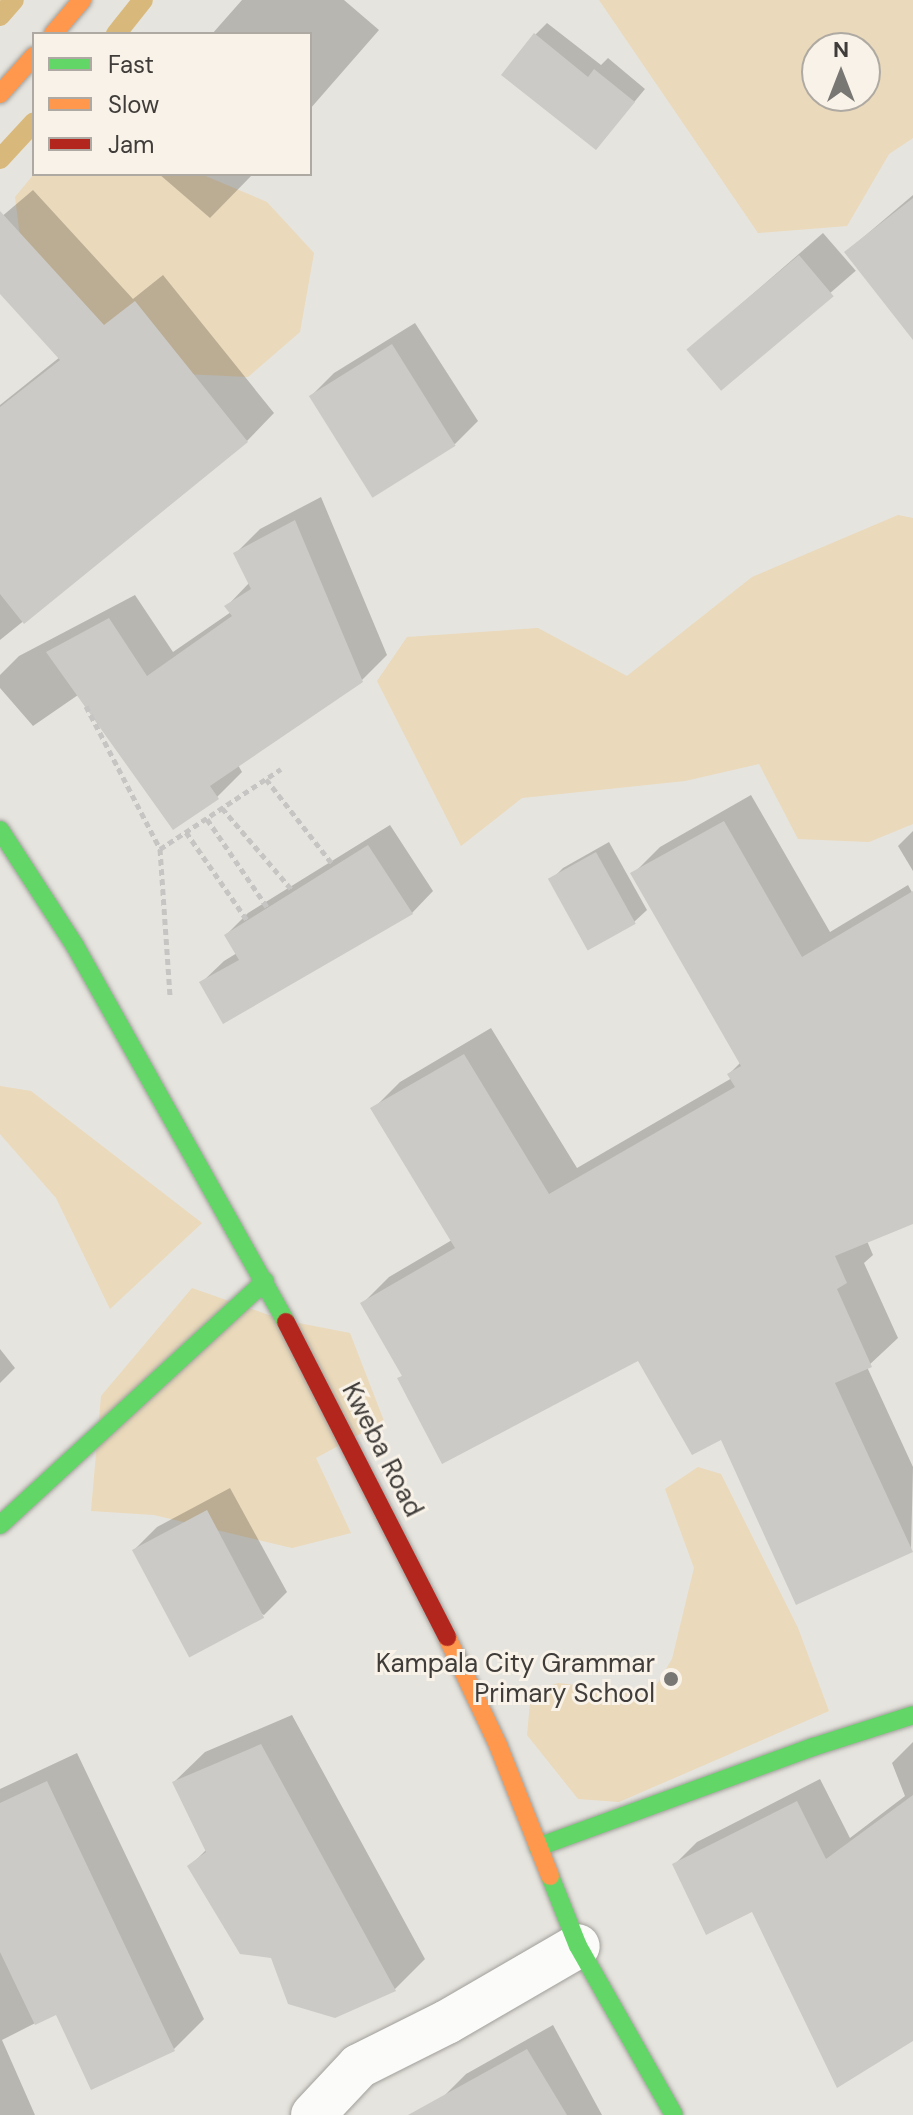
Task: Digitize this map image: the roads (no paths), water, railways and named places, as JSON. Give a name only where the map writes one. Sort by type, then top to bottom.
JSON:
[{"type":"street","points":[[55,32],[82,0]]},
{"type":"street","points":[[0,94],[32,58]]},
{"type":"street","name":"Kweba Road","points":[[0,830],[75,946],[265,1281],[411,1562],[498,1745],[578,1946],[674,2115]]},
{"type":"street","points":[[0,1525],[265,1281]]},
{"type":"street","points":[[538,1847],[813,1747],[913,1715]]},
{"type":"street","points":[[313,2115],[359,2066],[447,2022],[578,1946]]},
{"type":"waterway","points":[[0,16],[14,0]]},
{"type":"waterway","points":[[118,32],[143,0]]},
{"type":"waterway","points":[[0,159],[32,124]]},
{"type":"place","name":"Kampala City Grammar Primary School","points":[[671,1679]]}]
